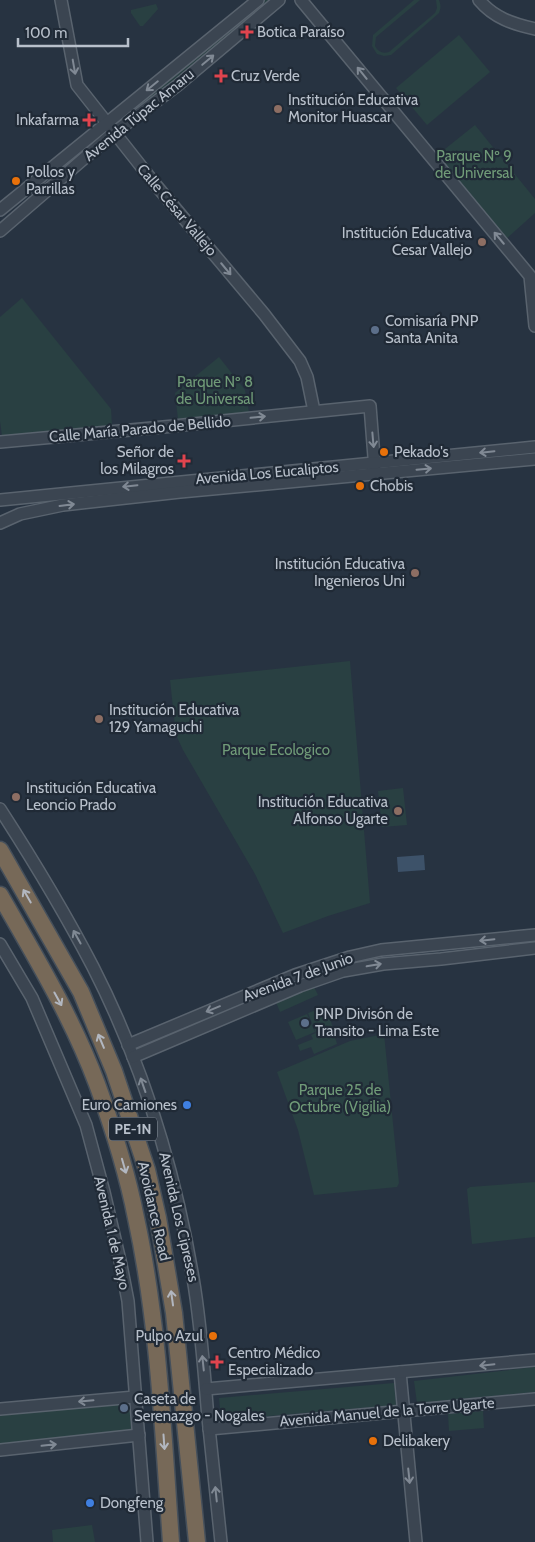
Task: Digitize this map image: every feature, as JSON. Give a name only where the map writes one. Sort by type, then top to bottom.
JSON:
[{"type":"highway","name":"Avoidance Road","points":[[0,850],[81,992],[114,1070],[147,1170],[158,1218],[174,1313],[197,1542]]},
{"type":"highway","name":"Avoidance Road","points":[[0,895],[68,1016],[96,1082],[127,1177],[138,1229],[152,1315],[171,1542]]},
{"type":"street","name":"Calle César Vallejo","points":[[61,0],[77,85],[155,184],[264,314],[300,361],[307,377],[314,411]]},
{"type":"street","name":"Avenida Túpac Amaru","points":[[0,210],[258,0]]},
{"type":"street","name":"Avenida Túpac Amaru","points":[[0,231],[114,133],[178,85],[279,0]]},
{"type":"street","points":[[301,0],[530,276],[535,326]]},
{"type":"street","points":[[479,0],[493,13],[503,19],[535,29]]},
{"type":"street","name":"Calle María Parado de Bellido","points":[[0,442],[370,406],[375,469]]},
{"type":"street","name":"Avenida Los Eucaliptos","points":[[0,524],[20,514],[63,505],[375,469],[535,447]]},
{"type":"street","name":"Avenida Los Eucaliptos","points":[[0,500],[178,482],[535,459]]},
{"type":"street","name":"Avenida Los Cipreses","points":[[0,809],[50,889],[108,998],[133,1057],[157,1126],[182,1218],[194,1280],[221,1542]]},
{"type":"street","name":"Avenida 7 de Junio","points":[[128,1045],[295,976],[350,957],[381,950],[535,935]]},
{"type":"street","name":"Avenida 1 de Mayo","points":[[0,944],[32,998],[86,1124],[122,1265],[130,1328],[147,1542]]},
{"type":"street","name":"Avenida 7 de Junio","points":[[133,1057],[300,986],[343,971],[383,964],[535,948]]},
{"type":"street","points":[[206,1390],[535,1360]]},
{"type":"street","points":[[400,1372],[416,1542]]},
{"type":"street","points":[[0,1409],[135,1396]]},
{"type":"street","name":"Avenida Manuel de la Torre Ugarte","points":[[209,1429],[535,1399]]},
{"type":"street","points":[[0,1450],[139,1435]]},
{"type":"green space","points":[[264,0],[273,0],[123,124],[120,119]]},
{"type":"green space","points":[[414,0],[420,0],[376,37],[375,46],[379,51],[383,53],[389,52],[435,13],[437,8],[436,0],[439,0],[440,3],[439,13],[391,55],[377,54],[372,46],[373,35]]},
{"type":"green space","points":[[156,4],[158,9],[143,26],[140,26],[131,10]]},
{"type":"green space","points":[[459,35],[490,72],[427,125],[396,88]]},
{"type":"green space","name":"Parque Nº 9 de Universal","points":[[475,125],[535,199],[535,213],[506,239],[435,157]]},
{"type":"green space","points":[[22,298],[111,409],[112,426],[2,436],[0,421],[0,317]]},
{"type":"green space","name":"Parque Nº 8 de Universal","points":[[219,357],[245,390],[249,412],[178,419],[175,393]]},
{"type":"green space","name":"Parque Ecologico","points":[[350,661],[370,903],[283,933],[255,874],[176,735],[170,680]]},
{"type":"green space","points":[[403,788],[407,825],[382,827],[378,791]]},
{"type":"green space","points":[[314,987],[318,995],[280,1012],[276,1002]]},
{"type":"green space","points":[[327,1006],[337,1044],[314,1054],[311,1047],[300,1051],[298,1045],[313,1039],[311,1035],[316,1033],[308,1013]]},
{"type":"green space","points":[[307,1014],[315,1032],[296,1040],[288,1022]]},
{"type":"green space","name":"Parque 25 de Octubre (Vigilia)","points":[[384,1034],[399,1183],[397,1187],[314,1195],[298,1130],[277,1072],[350,1041]]},
{"type":"green space","points":[[535,1182],[535,1237],[472,1244],[467,1189],[470,1187]]},
{"type":"green space","points":[[535,1367],[535,1392],[417,1403],[414,1381]]},
{"type":"green space","points":[[394,1383],[396,1405],[221,1420],[219,1398]]},
{"type":"green space","points":[[132,1399],[134,1431],[0,1445],[0,1411]]},
{"type":"green space","points":[[483,1411],[484,1428],[449,1431],[448,1414]]},
{"type":"green space","points":[[92,1525],[95,1542],[53,1542],[52,1530]]},
{"type":"water","points":[[424,855],[425,870],[398,872],[397,857]]},
{"type":"place","name":"Botica Paraíso","points":[[247,32]]},
{"type":"place","name":"Cruz Verde","points":[[221,76]]},
{"type":"place","name":"Institución Educativa Monitor Huascar","points":[[278,109]]},
{"type":"place","name":"Inkafarma","points":[[89,120]]},
{"type":"place","name":"Pollos y Parrillas","points":[[16,181]]},
{"type":"place","name":"Institución Educativa Cesar Vallejo","points":[[482,242]]},
{"type":"place","name":"Comisaría PNP Santa Anita","points":[[375,330]]},
{"type":"place","name":"Pekado's","points":[[384,452]]},
{"type":"place","name":"Señor de los Milagros","points":[[184,461]]},
{"type":"place","name":"Chobis","points":[[360,486]]},
{"type":"place","name":"Institución Educativa Ingenieros Uni","points":[[415,573]]},
{"type":"place","name":"Institución Educativa 129 Yamaguchi","points":[[99,719]]},
{"type":"place","name":"Institución Educativa Leoncio Prado","points":[[16,797]]},
{"type":"place","name":"Institución Educativa Alfonso Ugarte","points":[[398,811]]},
{"type":"place","name":"PNP Divisón de Transito - Lima Este","points":[[305,1023]]},
{"type":"place","name":"Euro Camiones","points":[[187,1105]]},
{"type":"place","name":"Pulpo Azul","points":[[213,1336]]},
{"type":"place","name":"Centro Médico Especializado","points":[[217,1362]]},
{"type":"place","name":"Caseta de Serenazgo - Nogales","points":[[124,1408]]},
{"type":"place","name":"Delibakery","points":[[373,1441]]},
{"type":"place","name":"Dongfeng","points":[[90,1503]]}]
